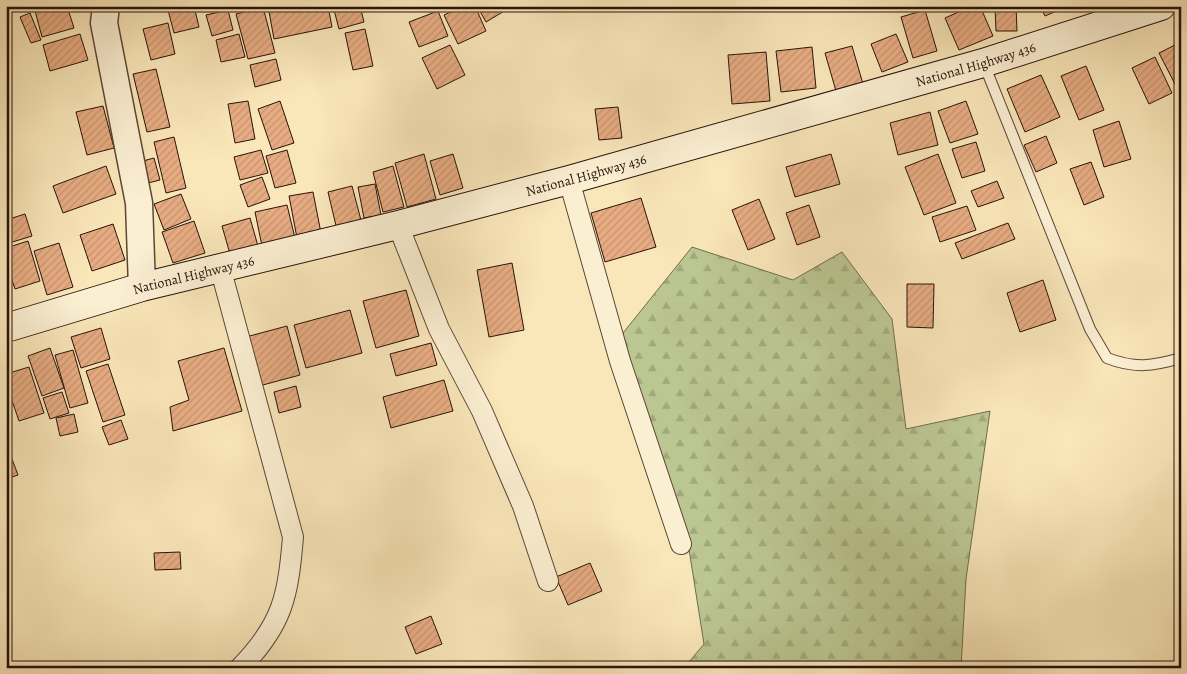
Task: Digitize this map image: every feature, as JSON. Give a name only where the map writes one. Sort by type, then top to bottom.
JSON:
[{"type":"main road","name":"National Highway 436","points":[[6,328],[142,287],[398,225],[569,180],[983,63],[1161,6]]},
{"type":"street","points":[[106,6],[104,23],[139,203],[142,287]]},
{"type":"street","points":[[569,180],[620,361],[681,544]]},
{"type":"street","points":[[398,225],[439,330],[482,411],[523,506],[548,581]]},
{"type":"street","points":[[220,267],[293,537],[290,579],[278,619],[255,653],[240,668]]},
{"type":"lane","points":[[983,63],[1090,329],[1107,358],[1126,365],[1155,365],[1181,358]]},
{"type":"green space","points":[[692,247],[793,280],[842,252],[892,319],[906,429],[990,411],[966,579],[961,668],[684,668],[704,644],[688,543],[619,338]]},
{"type":"building","points":[[67,6],[74,28],[42,37],[34,7]]},
{"type":"building","points":[[194,6],[199,27],[174,33],[168,10]]},
{"type":"building","points":[[268,6],[328,6],[332,27],[274,39]]},
{"type":"building","points":[[333,6],[360,6],[364,22],[339,29]]},
{"type":"building","points":[[464,6],[475,6],[486,31],[458,44],[444,15]]},
{"type":"building","points":[[477,6],[510,6],[511,7],[486,22]]},
{"type":"building","points":[[972,6],[980,6],[993,36],[959,50],[945,18]]},
{"type":"building","points":[[995,6],[1016,6],[1017,31],[996,31]]},
{"type":"building","points":[[1040,6],[1066,6],[1066,7],[1045,16]]},
{"type":"building","points":[[263,7],[275,53],[248,59],[236,14]]},
{"type":"building","points":[[228,10],[233,30],[212,36],[206,15]]},
{"type":"building","points":[[925,10],[937,51],[913,58],[901,17]]},
{"type":"building","points":[[438,11],[448,36],[419,47],[409,22]]},
{"type":"building","points":[[30,13],[41,40],[31,43],[20,17]]},
{"type":"building","points":[[168,23],[175,54],[151,60],[143,29]]},
{"type":"building","points":[[365,29],[373,66],[353,70],[345,33]]},
{"type":"building","points":[[80,34],[88,60],[50,71],[43,45]]},
{"type":"building","points":[[239,34],[245,57],[221,62],[216,40]]},
{"type":"building","points":[[896,34],[908,62],[882,72],[871,44]]},
{"type":"building","points":[[1177,44],[1181,52],[1181,88],[1178,90],[1159,53]]},
{"type":"building","points":[[450,45],[465,75],[437,89],[422,58]]},
{"type":"building","points":[[852,46],[863,84],[836,91],[825,53]]},
{"type":"building","points":[[812,47],[816,88],[781,92],[776,51]]},
{"type":"building","points":[[766,52],[770,101],[732,104],[728,55]]},
{"type":"building","points":[[1155,57],[1172,93],[1149,104],[1132,68]]},
{"type":"building","points":[[276,59],[281,80],[255,87],[250,65]]},
{"type":"building","points":[[1086,66],[1104,110],[1079,120],[1061,76]]},
{"type":"building","points":[[156,69],[170,127],[147,132],[133,74]]},
{"type":"building","points":[[1041,75],[1060,117],[1025,132],[1007,89]]},
{"type":"building","points":[[248,101],[255,139],[235,143],[228,104]]},
{"type":"building","points":[[280,101],[294,143],[272,150],[258,109]]},
{"type":"building","points":[[966,101],[978,134],[950,143],[938,111]]},
{"type":"building","points":[[103,106],[114,148],[87,155],[76,112]]},
{"type":"building","points":[[618,107],[622,138],[599,140],[595,109]]},
{"type":"building","points":[[930,112],[938,145],[898,155],[890,123]]},
{"type":"building","points":[[1119,121],[1131,159],[1104,167],[1093,130]]},
{"type":"building","points":[[1046,136],[1057,163],[1036,172],[1024,145]]},
{"type":"building","points":[[174,137],[186,188],[166,193],[154,142]]},
{"type":"building","points":[[976,142],[985,171],[962,178],[952,149]]},
{"type":"building","points":[[261,150],[268,173],[240,180],[234,157]]},
{"type":"building","points":[[287,150],[296,183],[275,188],[266,156]]},
{"type":"building","points":[[424,154],[436,199],[407,207],[395,163]]},
{"type":"building","points":[[453,154],[463,188],[440,195],[430,161]]},
{"type":"building","points":[[831,154],[840,184],[795,197],[786,167]]},
{"type":"building","points":[[938,154],[956,203],[924,215],[905,167]]},
{"type":"building","points":[[154,158],[160,180],[148,183],[143,161]]},
{"type":"building","points":[[1091,162],[1104,197],[1084,205],[1070,169]]},
{"type":"building","points":[[106,166],[116,194],[63,213],[53,186]]},
{"type":"building","points":[[393,166],[404,207],[383,212],[373,172]]},
{"type":"building","points":[[262,177],[270,199],[248,207],[240,185]]},
{"type":"building","points":[[997,181],[1004,198],[978,207],[971,191]]},
{"type":"building","points":[[375,184],[381,215],[364,218],[358,187]]},
{"type":"building","points":[[352,186],[362,224],[337,230],[328,192]]},
{"type":"building","points":[[313,192],[321,233],[297,238],[289,196]]},
{"type":"building","points":[[181,194],[191,219],[164,230],[154,204]]},
{"type":"building","points":[[641,198],[656,247],[605,262],[591,213]]},
{"type":"building","points":[[759,199],[775,239],[748,250],[732,210]]},
{"type":"building","points":[[287,205],[295,238],[262,246],[255,212]]},
{"type":"building","points":[[809,205],[820,237],[797,245],[786,213]]},
{"type":"building","points":[[967,206],[976,230],[940,242],[932,217]]},
{"type":"building","points":[[25,214],[32,236],[6,244],[6,220]]},
{"type":"building","points":[[250,218],[258,246],[230,254],[222,226]]},
{"type":"building","points":[[194,221],[205,253],[173,263],[162,232]]},
{"type":"building","points":[[1008,223],[1015,239],[962,259],[955,243]]},
{"type":"building","points":[[113,224],[125,260],[92,271],[80,235]]},
{"type":"building","points":[[28,241],[40,281],[15,289],[6,262],[6,248]]},
{"type":"building","points":[[59,243],[73,287],[47,295],[34,251]]},
{"type":"building","points":[[512,263],[524,330],[489,337],[477,270]]},
{"type":"building","points":[[1043,280],[1056,320],[1020,332],[1007,293]]},
{"type":"building","points":[[907,284],[934,284],[933,328],[907,327]]},
{"type":"building","points":[[406,290],[419,336],[376,348],[363,301]]},
{"type":"building","points":[[350,310],[362,353],[306,368],[294,325]]},
{"type":"building","points":[[287,326],[300,375],[259,386],[246,337]]},
{"type":"building","points":[[101,328],[110,359],[81,368],[71,337]]},
{"type":"building","points":[[431,343],[437,365],[396,376],[390,354]]},
{"type":"building","points":[[50,348],[64,388],[42,396],[28,356]]},
{"type":"building","points":[[224,348],[242,411],[173,431],[170,407],[189,400],[178,361]]},
{"type":"building","points":[[73,350],[88,403],[70,408],[55,355]]},
{"type":"building","points":[[108,364],[125,415],[103,422],[86,371]]},
{"type":"building","points":[[29,367],[44,413],[19,421],[6,383],[6,374]]},
{"type":"building","points":[[444,380],[453,411],[391,428],[383,397]]},
{"type":"building","points":[[296,386],[301,407],[279,413],[274,392]]},
{"type":"building","points":[[62,392],[69,413],[50,419],[43,398]]},
{"type":"building","points":[[74,414],[78,432],[60,436],[56,418]]},
{"type":"building","points":[[121,420],[128,439],[109,445],[102,427]]},
{"type":"building","points":[[6,443],[18,475],[6,479]]},
{"type":"building","points":[[180,552],[181,569],[155,570],[154,553]]},
{"type":"building","points":[[590,563],[602,591],[568,605],[556,577]]},
{"type":"building","points":[[431,616],[442,644],[416,654],[405,627]]}]
